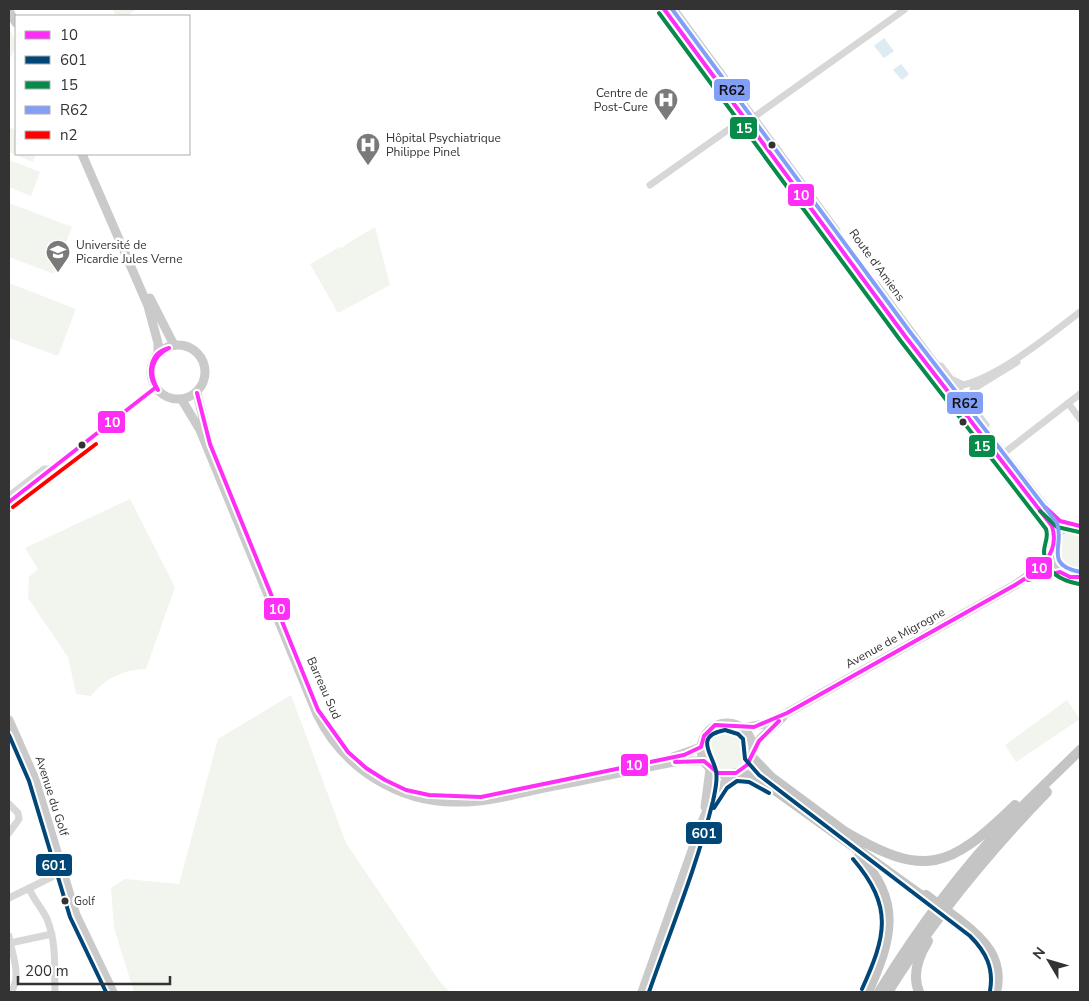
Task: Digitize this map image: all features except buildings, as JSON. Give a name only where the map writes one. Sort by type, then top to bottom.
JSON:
[{"type":"highway","points":[[733,774],[758,778],[843,835],[898,858],[924,861],[954,854],[986,833],[1041,780],[1080,750]]},
{"type":"highway","points":[[879,992],[914,938],[974,861],[1012,818],[1080,750]]},
{"type":"highway","points":[[752,753],[771,777],[843,835],[925,897],[974,931],[993,954],[998,968],[999,981],[996,992]]},
{"type":"highway","points":[[888,992],[951,902],[1015,825],[1080,760]]},
{"type":"highway","points":[[843,835],[876,875],[888,906],[890,932],[887,947],[868,992]]},
{"type":"highway","points":[[919,992],[915,978],[918,960],[951,902]]},
{"type":"highway","points":[[958,921],[972,934],[990,958],[995,979],[991,992]]},
{"type":"main road","name":"Route d'Amiens","points":[[664,9],[750,118],[1050,514],[1058,522],[1076,525]]},
{"type":"main road","name":"Route d'Amiens","points":[[673,9],[905,336],[1052,526],[1055,536]]},
{"type":"main road","points":[[82,155],[148,306],[158,342],[158,353],[151,372],[155,388],[165,396],[182,400],[197,394],[206,374],[204,364],[192,349],[174,345],[158,353]]},
{"type":"main road","points":[[88,155],[161,323],[174,345]]},
{"type":"main road","name":"Barreau Sud","points":[[197,394],[210,444],[318,710],[339,744],[372,774],[398,788],[428,796],[452,799],[481,797],[684,755],[701,747]]},
{"type":"main road","name":"Barreau Sud","points":[[182,400],[200,430],[319,719],[340,750],[362,771],[379,782],[410,795],[430,800],[462,802],[532,791],[679,761],[704,761]]},
{"type":"main road","points":[[1076,525],[1055,536],[1051,545],[1050,555],[1053,564],[1060,572],[1070,577],[1080,577]]},
{"type":"main road","name":"Avenue de Migrogne","points":[[742,728],[764,724],[787,713],[1015,585],[1043,565],[1050,555]]},
{"type":"main road","name":"Avenue de Migrogne","points":[[1015,585],[1037,576],[1060,572]]},
{"type":"main road","name":"Avenue de Migrogne","points":[[752,753],[761,738],[787,713]]},
{"type":"main road","name":"Avenue du Golf","points":[[9,720],[36,779],[76,915],[113,992]]},
{"type":"main road","points":[[642,992],[710,803],[733,774],[747,765],[752,753],[751,740],[742,728],[732,724],[715,726],[706,733],[701,747],[704,761],[710,769],[719,774],[733,774]]},
{"type":"main road","points":[[702,822],[709,787],[710,769]]},
{"type":"street","points":[[650,185],[750,118],[904,10]]},
{"type":"street","points":[[970,403],[973,389],[1010,368],[1080,312]]},
{"type":"street","points":[[952,380],[963,385],[975,381],[1032,349]]},
{"type":"street","points":[[930,357],[952,380],[970,403],[989,429],[993,439]]},
{"type":"street","points":[[9,509],[37,487],[53,469],[155,388]]},
{"type":"street","points":[[1004,453],[1068,403],[1080,396]]},
{"type":"street","points":[[1068,403],[1080,419]]},
{"type":"street","points":[[9,496],[44,468],[53,469]]},
{"type":"street","points":[[9,804],[18,813],[19,820],[9,833]]},
{"type":"street","points":[[9,898],[62,872]]},
{"type":"street","points":[[29,888],[46,918],[52,934],[56,964],[55,992]]},
{"type":"street","points":[[11,990],[16,975],[9,939],[52,934]]},
{"type":"shaded area","points":[[112,9],[137,9],[128,15],[115,15]]},
{"type":"shaded area","points":[[9,27],[15,48],[9,60]]},
{"type":"shaded area","points":[[884,38],[894,51],[884,58],[874,46]]},
{"type":"shaded area","points":[[901,64],[909,74],[902,80],[893,70]]},
{"type":"shaded area","points":[[9,127],[15,130],[15,154],[9,152]]},
{"type":"shaded area","points":[[16,155],[36,155],[33,162]]},
{"type":"shaded area","points":[[9,160],[40,172],[31,196],[9,187]]},
{"type":"shaded area","points":[[9,203],[72,227],[54,274],[9,257]]},
{"type":"shaded area","points":[[375,227],[390,285],[338,313],[310,264],[340,247],[343,248]]},
{"type":"shaded area","points":[[9,283],[76,309],[58,356],[9,338]]},
{"type":"shaded area","points":[[130,499],[175,587],[146,669],[130,671],[115,676],[102,684],[91,696],[76,694],[68,657],[28,598],[29,577],[38,569],[25,548]]},
{"type":"shaded area","points":[[1080,530],[1080,573],[1069,572],[1060,567],[1055,561],[1053,553],[1055,545],[1060,538],[1068,533]]},
{"type":"shaded area","points":[[291,695],[346,843],[440,982],[450,992],[134,992],[114,928],[111,888],[125,879],[179,884],[218,739]]},
{"type":"shaded area","points":[[1067,700],[1080,719],[1016,762],[1005,745]]},
{"type":"shaded area","points":[[731,728],[739,731],[745,737],[748,749],[745,761],[739,767],[723,770],[715,767],[709,761],[706,745],[709,737],[715,731]]},
{"type":"transit line","name":"10","points":[[197,393],[210,444],[318,710],[348,752],[366,768],[406,790],[429,795],[481,797],[684,755],[701,747],[704,736],[715,725],[754,727],[787,713],[1015,585],[1039,568],[1045,562],[1053,546],[1052,526],[905,336],[664,9]]},
{"type":"transit line","name":"R62","points":[[672,9],[910,332],[1057,523],[1059,531],[1059,559],[1069,569],[1080,572]]},
{"type":"transit line","name":"15","points":[[659,13],[900,340],[1046,529],[1047,535],[1044,552],[1047,565],[1060,578],[1079,584]]},
{"type":"transit line","name":"10","points":[[158,390],[152,378],[152,366],[157,355],[169,348]]},
{"type":"transit line","name":"10","points":[[158,390],[153,378],[153,366],[158,356],[169,348]]},
{"type":"transit line","name":"10","points":[[9,502],[155,388]]},
{"type":"transit line","name":"n2","points":[[13,507],[96,444]]},
{"type":"transit line","name":"10","points":[[1045,507],[1060,521],[1080,526]]},
{"type":"transit line","name":"15","points":[[1040,511],[1057,527],[1079,532]]},
{"type":"transit line","name":"10","points":[[1028,580],[1060,572],[1070,577],[1080,577]]},
{"type":"transit line","name":"10","points":[[675,762],[704,761],[718,773],[736,773],[747,765],[759,741],[779,721]]},
{"type":"transit line","name":"601","points":[[649,992],[692,873],[713,801],[717,775],[707,747],[707,741],[715,733],[725,730],[738,734],[743,739],[745,759],[759,775],[970,936],[988,961],[991,975],[990,991]]},
{"type":"transit line","name":"601","points":[[9,735],[29,781],[70,917],[106,992]]},
{"type":"transit line","name":"601","points":[[714,808],[727,788],[737,781],[749,782],[769,793]]},
{"type":"transit line","name":"601","points":[[853,859],[875,892],[882,922],[881,937],[862,989]]},
{"type":"place","name":"Centre de Post-Cure","points":[[666,121]]},
{"type":"place","name":"Hôpital Psychiatrique Philippe Pinel","points":[[368,166]]},
{"type":"place","name":"Université de Picardie Jules Verne","points":[[58,273]]},
{"type":"place","name":"Golf","points":[[65,901]]}]
